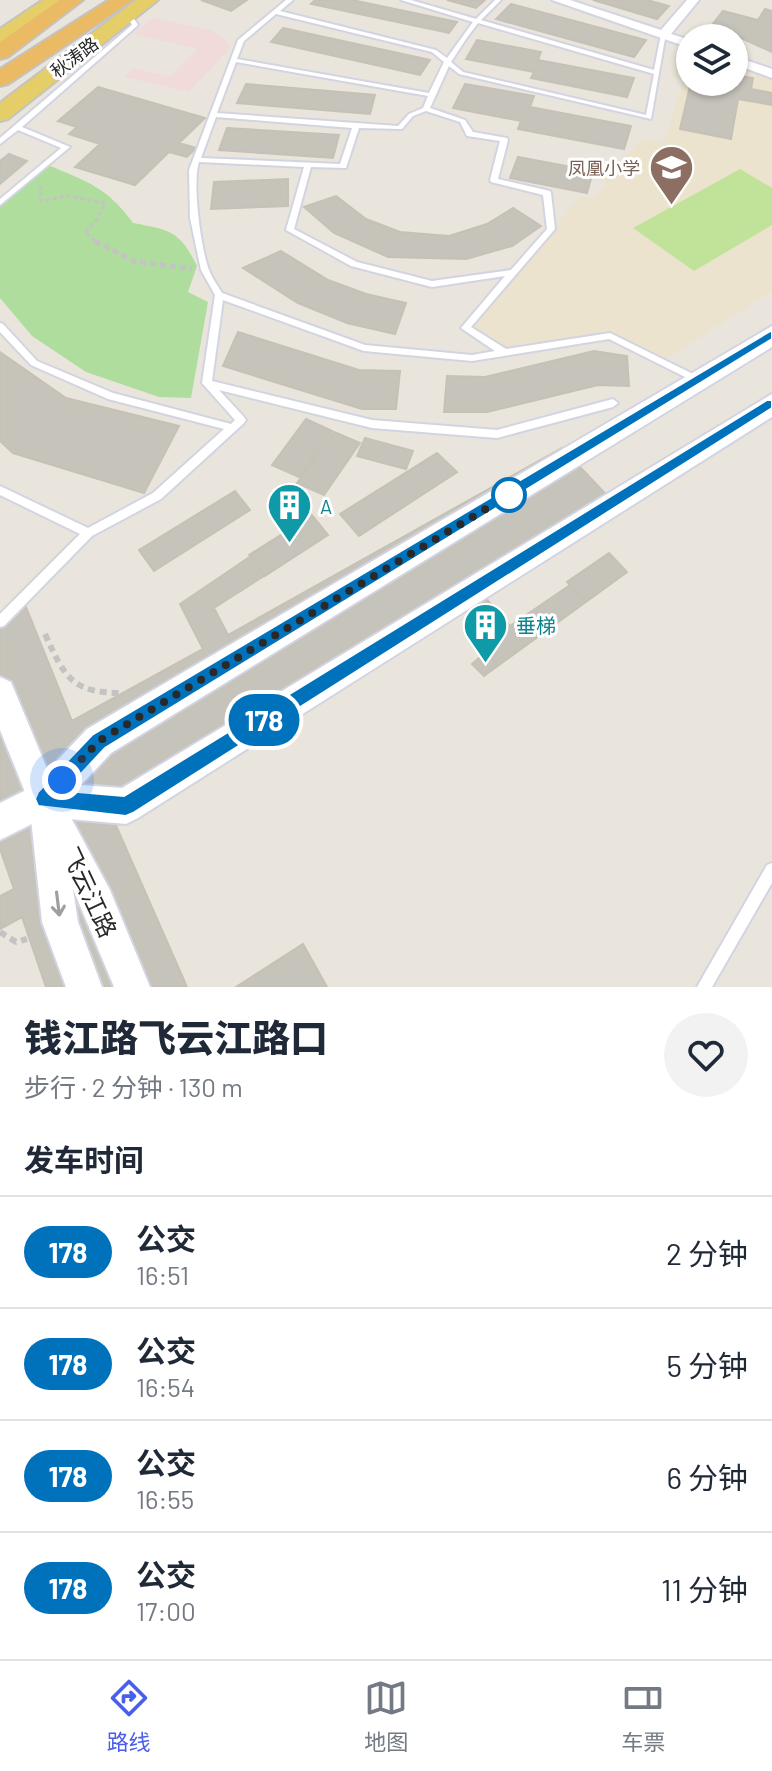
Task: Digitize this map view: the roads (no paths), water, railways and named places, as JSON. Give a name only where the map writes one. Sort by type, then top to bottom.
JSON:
[{"type":"highway","points":[[0,52],[73,0]]},
{"type":"highway","points":[[0,78],[103,0]]},
{"type":"highway","points":[[0,78],[126,8]]},
{"type":"main road","points":[[0,38],[56,0]]},
{"type":"main road","name":"秋涛路","points":[[0,114],[126,8],[148,0]]},
{"type":"main road","points":[[0,822],[44,799],[99,741],[772,335]]},
{"type":"main road","points":[[44,799],[126,806],[772,404]]},
{"type":"street","points":[[558,0],[577,3],[676,39]]},
{"type":"street","points":[[664,34],[693,0]]},
{"type":"street","points":[[748,65],[772,74]]},
{"type":"street","name":"飞云江路","points":[[0,692],[44,799],[98,902],[132,987]]},
{"type":"street","name":"飞云江路","points":[[44,799],[60,922],[84,987]]},
{"type":"lane","points":[[207,383],[219,295],[205,270],[194,218],[193,170],[241,40],[290,0]]},
{"type":"lane","points":[[404,0],[657,73]]},
{"type":"lane","points":[[426,109],[446,60],[476,21],[498,0]]},
{"type":"lane","points":[[0,142],[135,25],[126,8]]},
{"type":"lane","points":[[275,12],[434,51],[461,73],[649,118],[664,34]]},
{"type":"lane","points":[[234,60],[432,95]]},
{"type":"lane","points":[[213,115],[400,128],[411,115],[426,109],[463,121],[470,134],[504,140],[494,180],[547,193],[551,229],[465,328],[505,353]]},
{"type":"lane","points":[[197,160],[343,166],[356,126]]},
{"type":"lane","points":[[0,203],[66,147],[17,127]]},
{"type":"lane","points":[[308,165],[290,230],[354,264],[432,284],[514,272]]},
{"type":"lane","points":[[219,295],[364,348],[472,358],[610,336],[698,380]]},
{"type":"lane","points":[[0,326],[34,363],[111,396],[233,428]]},
{"type":"lane","points":[[207,383],[372,424],[497,434],[613,403]]},
{"type":"lane","points":[[0,622],[88,533],[157,496],[241,420],[207,383]]},
{"type":"lane","points":[[0,490],[88,533]]},
{"type":"lane","points":[[704,987],[772,870]]},
{"type":"place","name":"凤凰小学","points":[[671,207]]},
{"type":"place","name":"A","points":[[289,545]]},
{"type":"place","name":"垂梯","points":[[485,664]]}]
